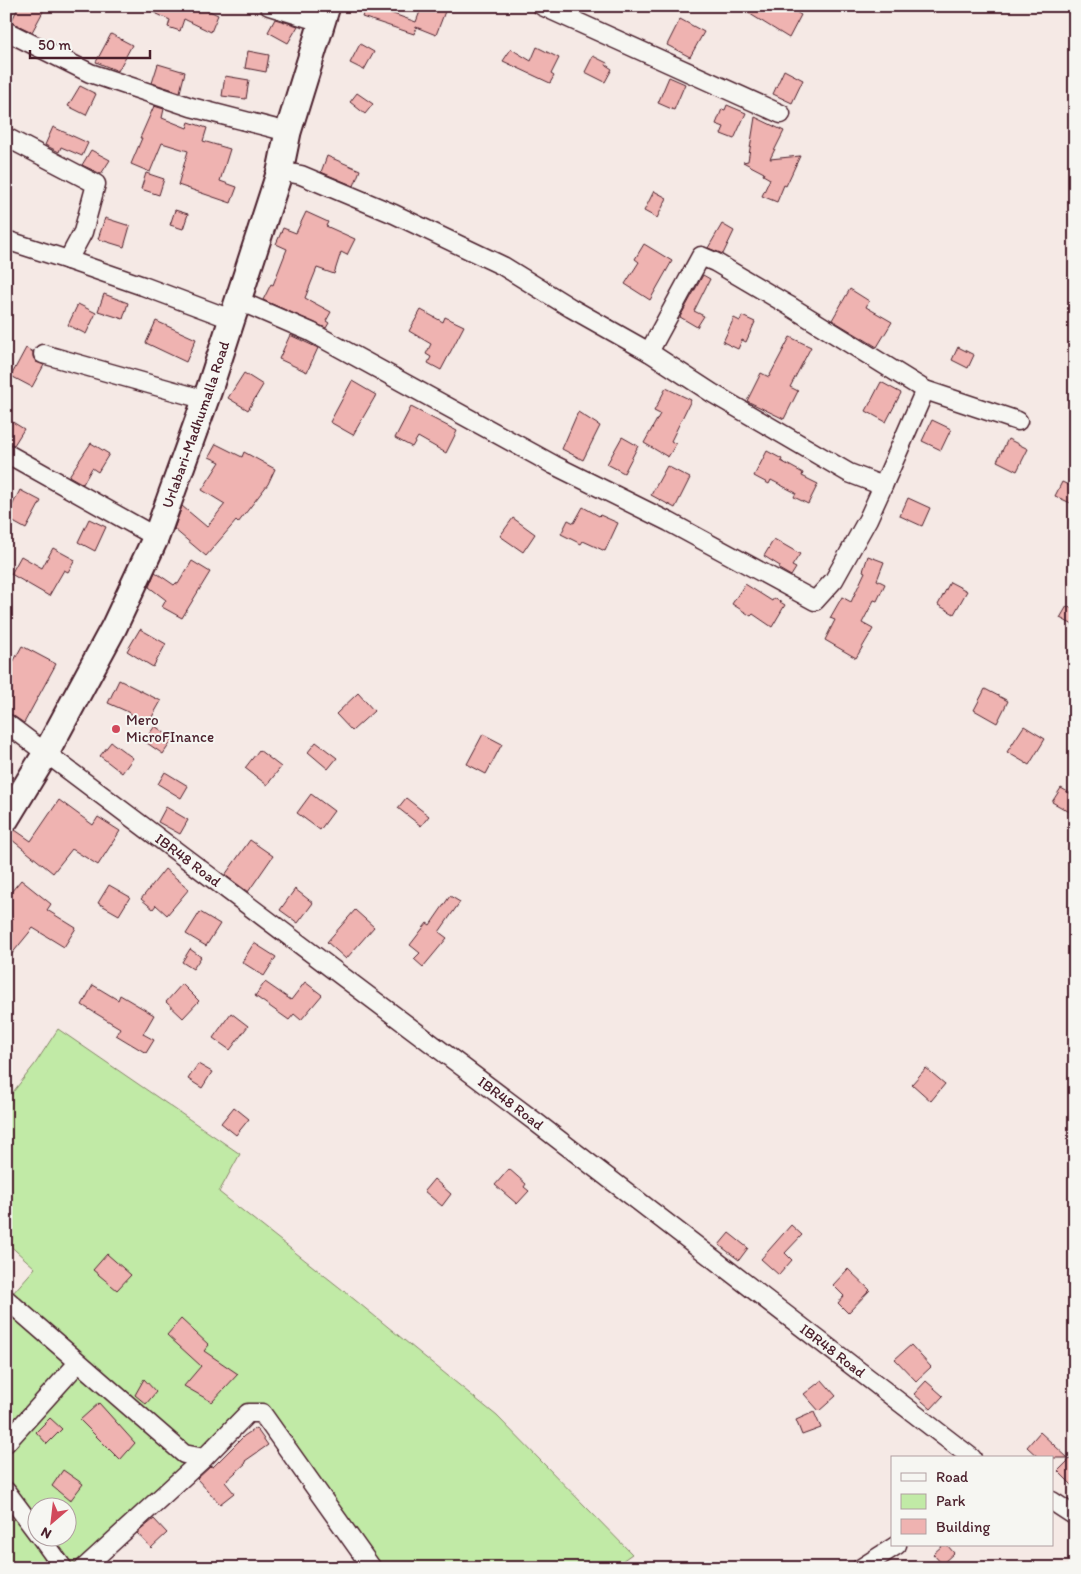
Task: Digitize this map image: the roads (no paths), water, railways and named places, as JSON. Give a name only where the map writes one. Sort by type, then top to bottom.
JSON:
[{"type":"main road","name":"Urlabari-Madhumalla Road","points":[[6,819],[46,753],[114,627],[156,537],[206,400],[280,171],[288,132],[324,14]]},
{"type":"street","points":[[269,6],[324,14]]},
{"type":"street","points":[[542,6],[781,114]]},
{"type":"street","points":[[6,31],[90,73],[191,107],[288,132]]},
{"type":"street","points":[[6,138],[96,184],[83,232],[68,260]]},
{"type":"street","points":[[280,171],[302,175],[394,214],[495,262],[649,352],[712,393],[849,473],[883,486]]},
{"type":"street","points":[[6,240],[311,332],[554,465],[669,522],[815,601],[834,580],[868,520],[925,390]]},
{"type":"street","points":[[649,352],[701,256],[715,262],[788,305],[925,390],[1018,421]]},
{"type":"street","points":[[42,354],[206,400]]},
{"type":"street","points":[[6,453],[156,537]]},
{"type":"street","name":"IBR48 Road","points":[[6,723],[537,1123],[969,1456]]},
{"type":"street","points":[[6,1299],[184,1454],[204,1458]]},
{"type":"street","points":[[6,1443],[78,1363]]},
{"type":"street","points":[[84,1568],[204,1458],[248,1413],[262,1413],[372,1568]]},
{"type":"street","points":[[6,1491],[28,1520]]},
{"type":"street","points":[[1054,1502],[1075,1516]]},
{"type":"street","points":[[47,1546],[63,1568]]},
{"type":"street","points":[[861,1568],[895,1546]]},
{"type":"place","name":"Mero MicroFInance","points":[[116,729]]}]
